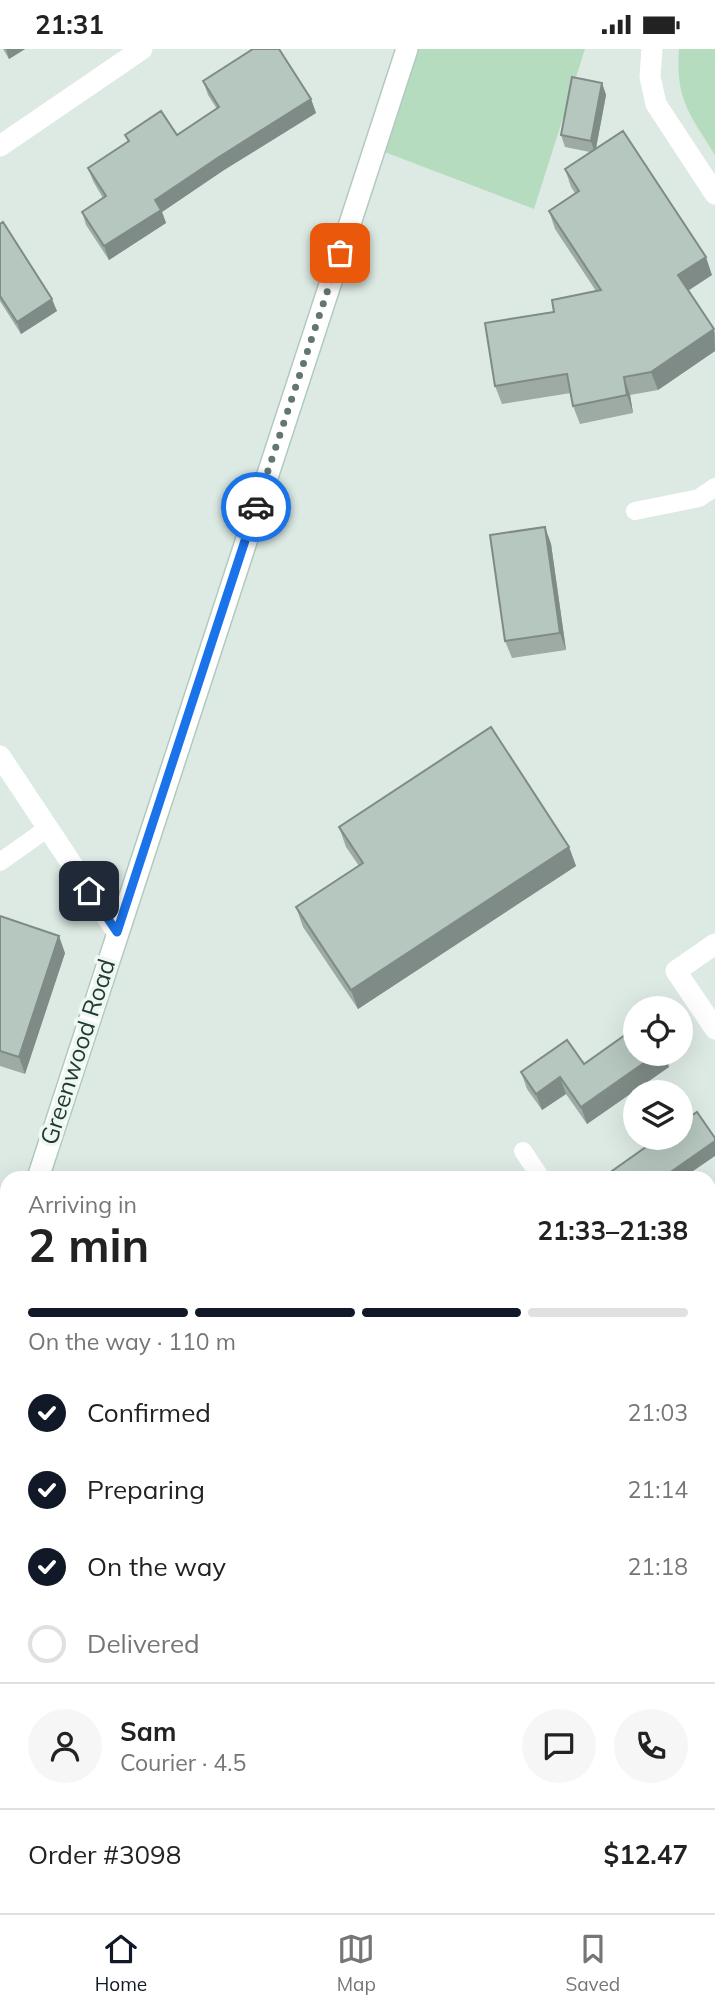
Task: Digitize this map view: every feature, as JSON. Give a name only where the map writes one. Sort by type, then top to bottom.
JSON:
[{"type":"street","points":[[0,146],[142,49]]},
{"type":"street","name":"Greenwood Road","points":[[40,1171],[407,49]]},
{"type":"street","points":[[652,49],[650,77],[656,104],[715,194]]},
{"type":"street","points":[[0,756],[117,932]]},
{"type":"street","points":[[715,944],[676,971],[715,1029]]},
{"type":"lane","points":[[635,511],[699,498],[715,487]]},
{"type":"lane","points":[[0,862],[48,828]]},
{"type":"lane","points":[[523,1151],[536,1171]]},
{"type":"green space","points":[[406,49],[585,49],[534,209],[374,148]]},
{"type":"green space","points":[[679,49],[715,49],[715,155],[686,106],[679,81]]},
{"type":"building","points":[[253,49],[279,49],[311,99],[155,200],[161,210],[104,246],[82,212],[106,196],[88,168],[129,141],[125,135],[161,111],[177,135],[219,107],[203,81]]},
{"type":"building","points":[[572,77],[602,83],[591,141],[561,135]]},
{"type":"building","points":[[623,131],[706,257],[678,275],[714,329],[651,372],[624,377],[627,395],[573,406],[567,374],[495,386],[485,323],[554,312],[552,300],[601,290],[549,211],[579,191],[565,169]]},
{"type":"building","points":[[3,222],[52,299],[17,322],[0,296],[0,224]]},
{"type":"building","points":[[545,527],[560,633],[505,641],[490,535]]},
{"type":"building","points":[[491,727],[569,847],[351,990],[296,907],[363,863],[339,827]]},
{"type":"building","points":[[0,916],[59,936],[19,1057],[0,1051]]},
{"type":"building","points":[[623,1036],[623,1066],[639,1066],[581,1107],[560,1077],[536,1094],[521,1072],[567,1040],[584,1064]]},
{"type":"building","points":[[697,1112],[715,1138],[715,1141],[672,1171],[612,1171],[642,1150],[693,1150],[693,1115]]},
{"type":"way so far","points":[[256,507],[340,253]]},
{"type":"route","points":[[89,891],[117,932],[256,507]]}]
